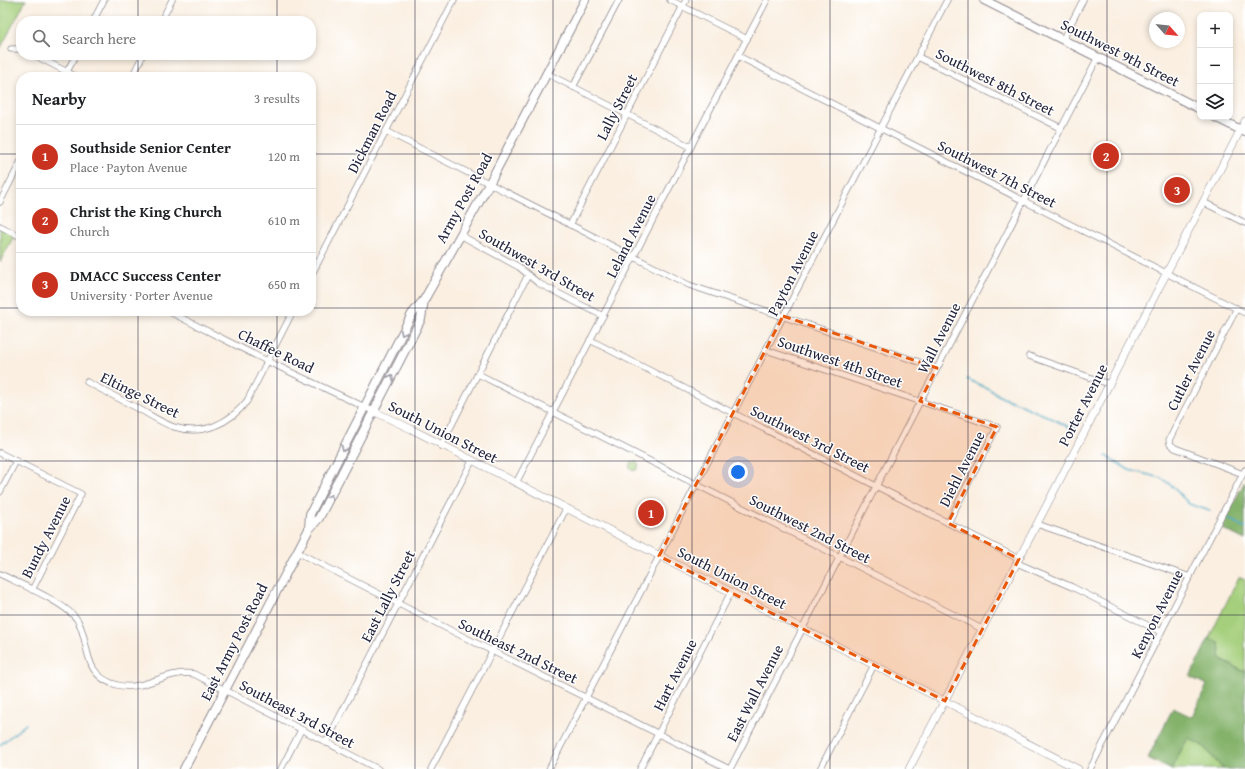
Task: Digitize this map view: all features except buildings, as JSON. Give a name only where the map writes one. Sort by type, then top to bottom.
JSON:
[{"type":"main road","name":"Army Post Road","points":[[373,411],[421,320],[424,300],[489,184],[584,0]]},
{"type":"main road","name":"Southwest 9th Street","points":[[984,0],[1197,107]]},
{"type":"main road","points":[[1221,120],[1243,131]]},
{"type":"main road","name":"East Army Post Road","points":[[184,769],[297,552],[308,529],[310,514],[364,407],[412,314],[424,300]]},
{"type":"main road","name":"East Army Post Road","points":[[308,529],[319,518],[373,411]]},
{"type":"street","points":[[96,16],[104,0]]},
{"type":"street","points":[[164,16],[172,0]]},
{"type":"street","name":"Dickman Road","points":[[316,266],[454,0]]},
{"type":"street","points":[[573,87],[619,0]]},
{"type":"street","points":[[670,0],[747,39]]},
{"type":"street","name":"Lally Street","points":[[570,225],[686,0]]},
{"type":"street","name":"Leland Avenue","points":[[516,483],[767,0]]},
{"type":"street","name":"Payton Avenue","points":[[549,769],[880,128],[948,0]]},
{"type":"street","points":[[1063,40],[1083,0]]},
{"type":"street","points":[[12,48],[16,48]]},
{"type":"street","name":"Southwest 7th Street","points":[[738,56],[1245,313]]},
{"type":"street","name":"Southwest 8th Street","points":[[918,57],[1061,128]]},
{"type":"street","name":"Wall Avenue","points":[[802,629],[1098,57]]},
{"type":"street","points":[[42,60],[63,72]]},
{"type":"street","points":[[67,72],[73,60]]},
{"type":"street","points":[[134,72],[140,60]]},
{"type":"street","points":[[546,73],[691,147]]},
{"type":"street","name":"Porter Avenue","points":[[909,769],[1203,202],[1243,131],[1245,121]]},
{"type":"street","points":[[386,131],[689,284],[937,368]]},
{"type":"street","points":[[0,202],[16,171]]},
{"type":"street","points":[[1203,202],[1245,223]]},
{"type":"street","points":[[0,226],[16,234]]},
{"type":"street","name":"Southwest 3rd Street","points":[[460,235],[519,267],[538,283],[603,316]]},
{"type":"street","points":[[441,446],[528,275]]},
{"type":"street","name":"Cutler Avenue","points":[[1237,308],[1170,438],[1170,444],[1175,448],[1244,472]]},
{"type":"street","name":"Chaffee Road","points":[[178,316],[267,361],[373,411]]},
{"type":"street","points":[[267,361],[290,316]]},
{"type":"street","name":"Southwest 3rd Street","points":[[590,340],[948,523],[1018,561],[1161,632]]},
{"type":"street","name":"Southwest 4th Street","points":[[766,350],[997,427]]},
{"type":"street","points":[[1029,356],[1109,384]]},
{"type":"street","name":"Eltinge Street","points":[[87,382],[174,427],[201,429],[220,424],[241,409],[247,401],[267,361]]},
{"type":"street","name":"Southwest 2nd Street","points":[[478,374],[982,629]]},
{"type":"street","name":"South Union Street","points":[[373,411],[1078,769]]},
{"type":"street","name":"Diehl Avenue","points":[[948,523],[997,427]]},
{"type":"street","points":[[0,453],[16,461],[0,492]]},
{"type":"street","name":"Bundy Avenue","points":[[16,461],[81,494],[32,590]]},
{"type":"street","name":"East Lally Street","points":[[326,743],[472,461]]},
{"type":"street","name":"Kenyon Avenue","points":[[1090,769],[1244,472]]},
{"type":"street","points":[[431,769],[566,509]]},
{"type":"street","points":[[1037,524],[1190,577]]},
{"type":"street","name":"Southeast 2nd Street","points":[[297,552],[397,604],[729,769]]},
{"type":"street","name":"Southeast 3rd Street","points":[[0,574],[60,605],[72,614],[80,627],[92,667],[102,678],[109,682],[116,685],[130,687],[142,685],[172,674],[187,673],[200,677],[375,768]]},
{"type":"street","name":"Hart Avenue","points":[[640,769],[731,592]]},
{"type":"street","name":"East Wall Avenue","points":[[729,769],[802,629]]},
{"type":"street","points":[[820,769],[874,665]]},
{"type":"street","points":[[282,769],[301,730]]},
{"type":"highlighted area","points":[[783,316],[937,368],[920,401],[997,427],[948,523],[1019,559],[945,701],[659,556]]},
{"type":"green space","points":[[0,0],[26,0],[18,16],[16,16],[16,19],[0,49]]},
{"type":"green space","points":[[0,226],[15,234],[0,262]]},
{"type":"green space","points":[[632,462],[636,462],[638,466],[636,470],[632,470],[630,468],[630,464]]},
{"type":"green space","points":[[1245,481],[1245,540],[1221,528]]},
{"type":"green space","points":[[1239,577],[1245,580],[1245,672],[1221,660],[1219,642],[1209,638]]},
{"type":"green space","points":[[1209,638],[1219,642],[1221,660],[1245,672],[1245,769],[1223,769],[1203,746],[1188,738],[1170,769],[1148,758],[1173,708],[1192,717],[1207,685],[1190,677]]},
{"type":"green space","points":[[1188,737],[1203,746],[1223,769],[1171,769]]},
{"type":"waterway","points":[[967,379],[989,389],[1003,398],[1018,403],[1071,428],[1075,427],[1080,420]]},
{"type":"waterway","points":[[1106,456],[1129,470],[1161,478],[1171,485],[1189,504],[1210,511]]},
{"type":"waterway","points":[[1228,518],[1245,528]]},
{"type":"waterway","points":[[0,745],[26,724]]},
{"type":"place","name":"Christ the King Church","points":[[1106,156]]},
{"type":"place","name":"DMACC Success Center","points":[[1177,190]]},
{"type":"place","name":"Southside Senior Center","points":[[651,513]]}]
